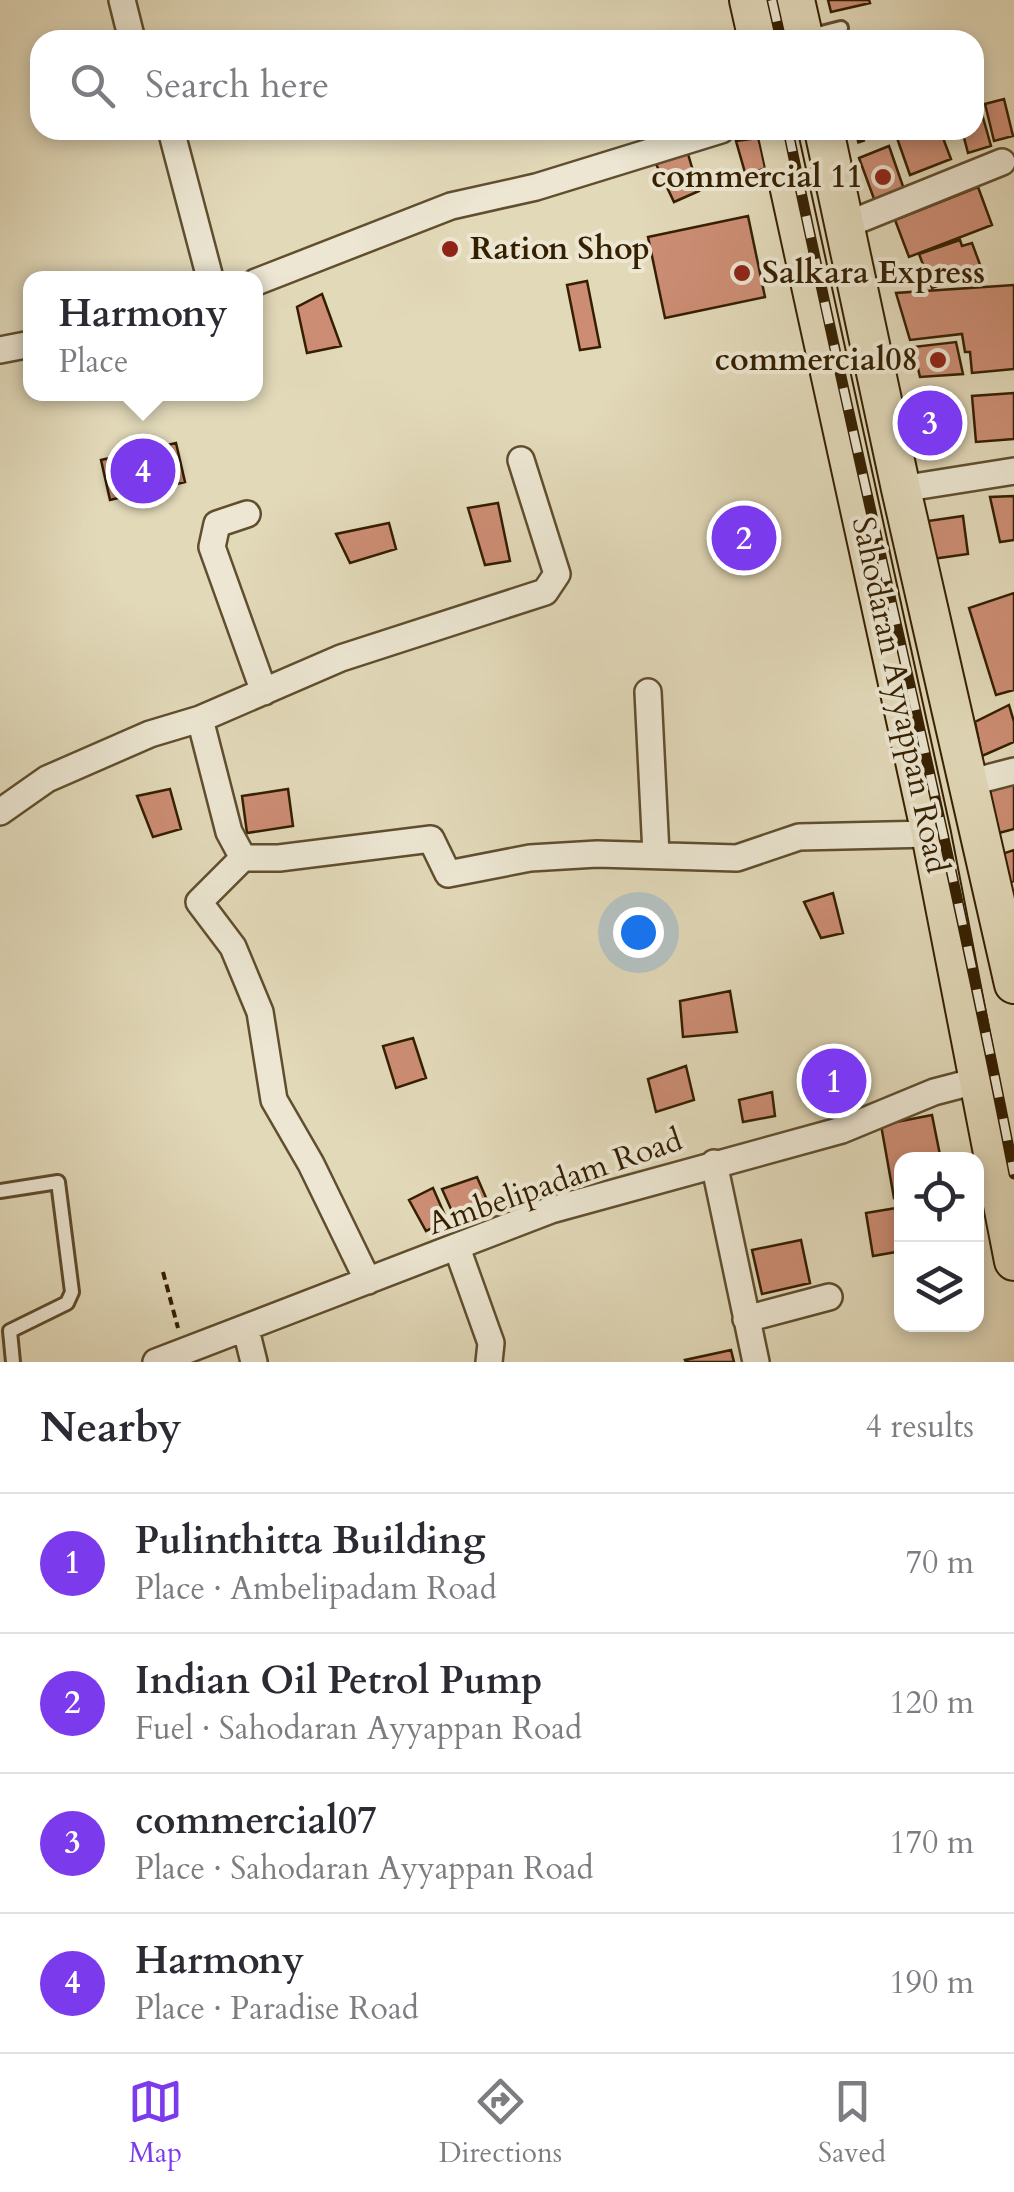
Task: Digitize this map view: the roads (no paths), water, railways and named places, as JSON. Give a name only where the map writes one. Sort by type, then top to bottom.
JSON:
[{"type":"main road","points":[[749,0],[756,30]]},
{"type":"main road","points":[[795,0],[801,30]]},
{"type":"main road","name":"Sahodaran Ayyappan Road","points":[[779,140],[931,834],[1014,1258]]},
{"type":"main road","name":"Sahodaran Ayyappan Road","points":[[826,140],[1014,984]]},
{"type":"street","points":[[122,0],[130,30]]},
{"type":"street","points":[[174,140],[208,271]]},
{"type":"street","points":[[263,279],[452,206],[536,188],[689,140]]},
{"type":"street","points":[[846,225],[1002,162]]},
{"type":"street","points":[[0,812],[47,779],[150,734],[200,719],[341,658],[545,592],[557,574],[521,460]]},
{"type":"street","points":[[901,489],[1014,471]]},
{"type":"street","points":[[247,514],[216,524],[212,547],[264,692]]},
{"type":"street","points":[[648,692],[656,854]]},
{"type":"street","points":[[200,719],[229,832],[243,858]]},
{"type":"street","points":[[968,783],[1014,771]]},
{"type":"street","points":[[368,1281],[311,1164],[274,1100],[260,1012],[234,947],[199,902],[243,858],[280,858],[431,839],[448,874],[530,858],[656,854],[737,858],[799,837],[931,834]]},
{"type":"street","name":"Ambelipadam Road","points":[[156,1362],[551,1210],[842,1130],[934,1092],[980,1080]]},
{"type":"street","points":[[714,1163],[756,1362]]},
{"type":"street","points":[[457,1248],[490,1343],[489,1362]]},
{"type":"street","points":[[746,1319],[829,1297]]},
{"type":"street","points":[[246,1330],[254,1362]]},
{"type":"lane","points":[[835,30],[842,28]]},
{"type":"lane","points":[[0,1192],[58,1182],[72,1292],[67,1302],[10,1331],[13,1362]]},
{"type":"railway","points":[[772,0],[779,30]]},
{"type":"railway","points":[[790,140],[1014,1174]]},
{"type":"place","name":"commercial 11","points":[[883,177]]},
{"type":"place","name":"Ration Shop","points":[[450,249]]},
{"type":"place","name":"Salkara Express","points":[[742,273]]},
{"type":"place","name":"commercial08","points":[[938,360]]},
{"type":"place","name":"commercial07","points":[[930,423]]},
{"type":"place","name":"Harmony","points":[[143,471]]},
{"type":"place","name":"Indian Oil Petrol Pump","points":[[744,538]]},
{"type":"place","name":"Pulinthitta Building","points":[[834,1081]]}]
